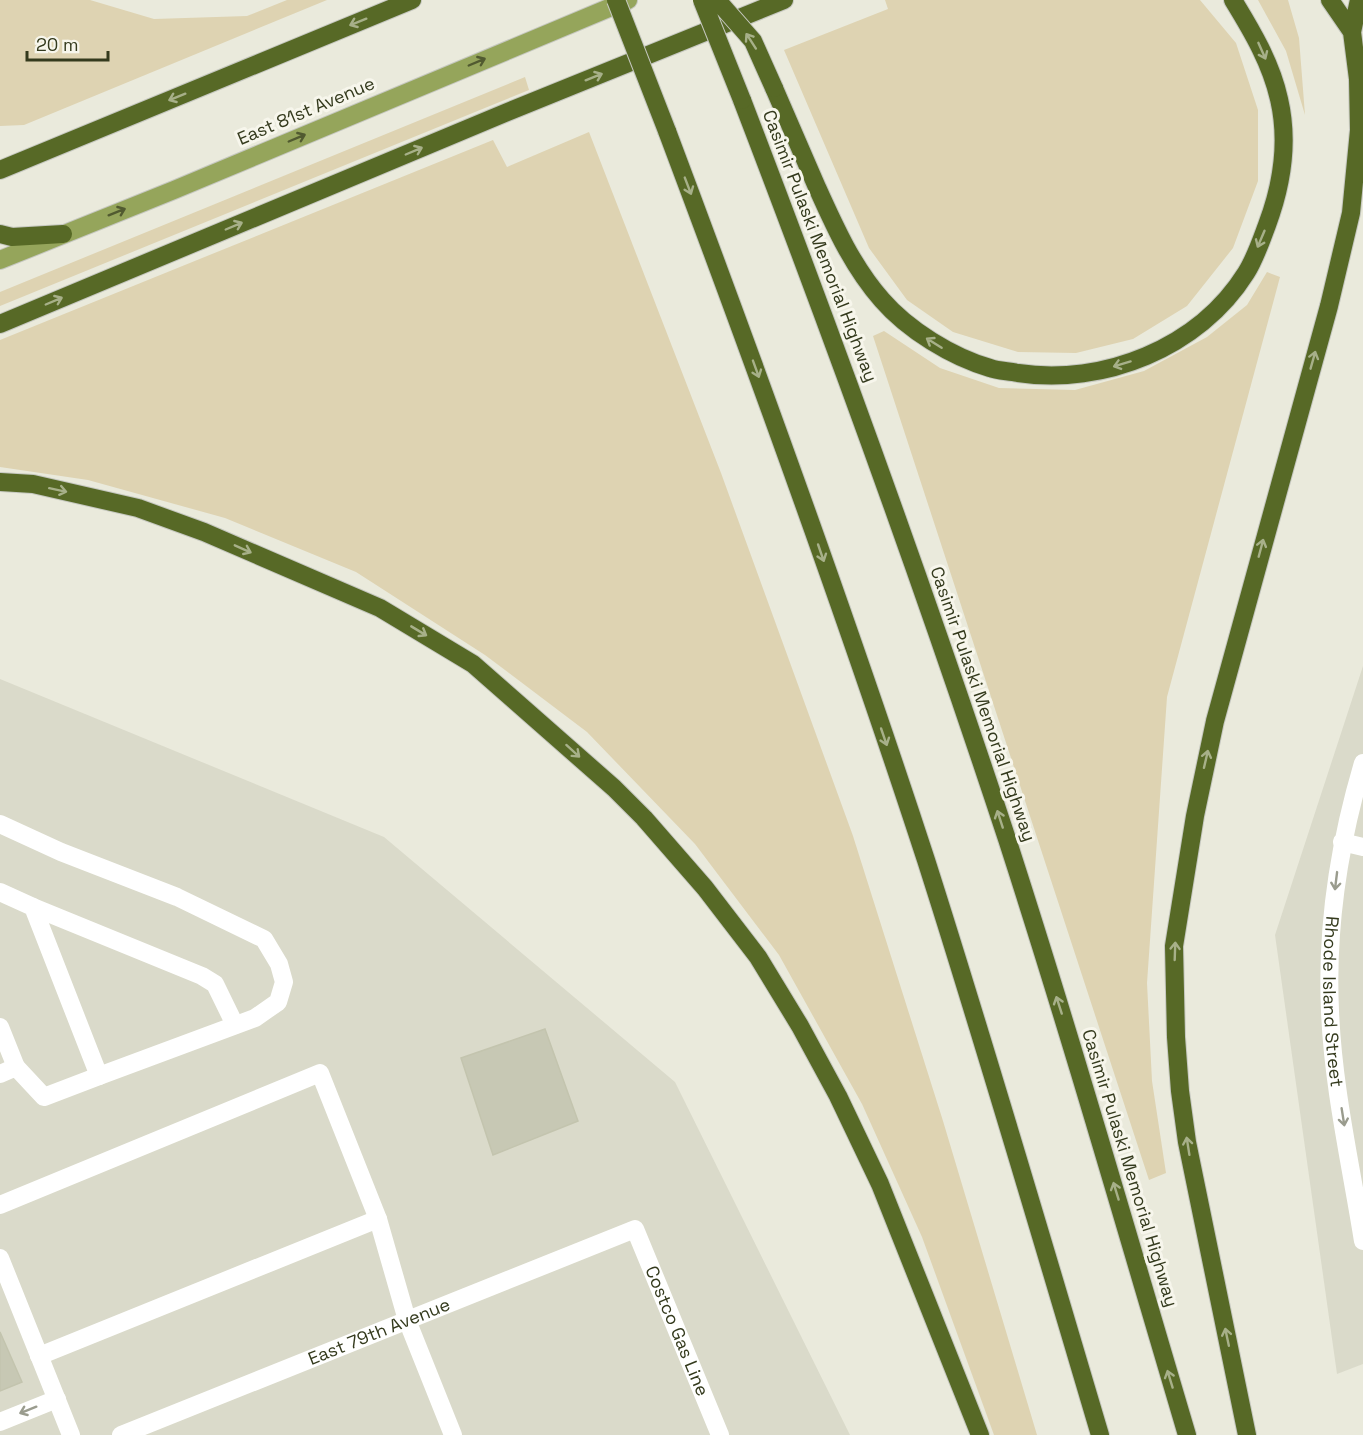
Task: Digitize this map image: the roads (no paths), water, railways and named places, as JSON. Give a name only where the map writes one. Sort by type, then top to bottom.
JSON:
[{"type":"highway","points":[[0,170],[412,0]]},
{"type":"highway","points":[[607,0],[630,35]]},
{"type":"highway","points":[[615,0],[667,131],[796,483],[925,859],[999,1092],[1100,1435]]},
{"type":"highway","name":"Casimir Pulaski Memorial Highway","points":[[702,0],[839,355],[963,707],[1068,1032],[1187,1435]]},
{"type":"highway","points":[[717,0],[753,41],[827,209],[855,266],[883,302],[920,334],[948,351],[990,369],[1041,376],[1086,374],[1124,364],[1163,349],[1195,327],[1221,303],[1246,273],[1275,204],[1283,170],[1283,134],[1279,99],[1266,61],[1253,31],[1233,0]]},
{"type":"highway","points":[[0,324],[505,113],[784,0]]},
{"type":"highway","points":[[1330,0],[1352,32]]},
{"type":"highway","points":[[1247,1435],[1187,1142],[1176,1037],[1174,946],[1195,816],[1215,721],[1329,306],[1351,213],[1359,130],[1358,79],[1352,32],[1359,0]]},
{"type":"highway","points":[[0,234],[12,237],[63,234]]},
{"type":"highway","points":[[0,482],[33,484],[138,507],[204,532],[380,608],[473,664],[614,788],[644,818],[705,888],[758,957],[800,1026],[838,1096],[880,1184],[980,1435]]},
{"type":"main road","name":"East 81st Avenue","points":[[0,260],[628,0]]},
{"type":"street","name":"Rhode Island Street","points":[[1363,763],[1342,842],[1332,914],[1329,964],[1330,1010],[1335,1062],[1363,1241]]},
{"type":"street","points":[[0,824],[61,852],[177,897],[264,939],[279,964],[284,982],[278,1002],[255,1018],[44,1097],[8,1070],[0,1028]]},
{"type":"street","points":[[1342,842],[1363,847]]},
{"type":"street","points":[[3,898],[33,907],[202,976],[215,984],[235,1025]]},
{"type":"street","points":[[33,907],[99,1076]]},
{"type":"street","points":[[0,1206],[320,1073],[378,1219],[407,1320],[453,1435]]},
{"type":"street","points":[[39,1356],[378,1219]]},
{"type":"street","name":"East 79th Avenue","points":[[121,1435],[635,1229]]},
{"type":"street","name":"Costco Gas Line","points":[[635,1229],[720,1435]]},
{"type":"street","points":[[0,1258],[71,1435]]},
{"type":"street","points":[[0,1422],[57,1399]]}]
